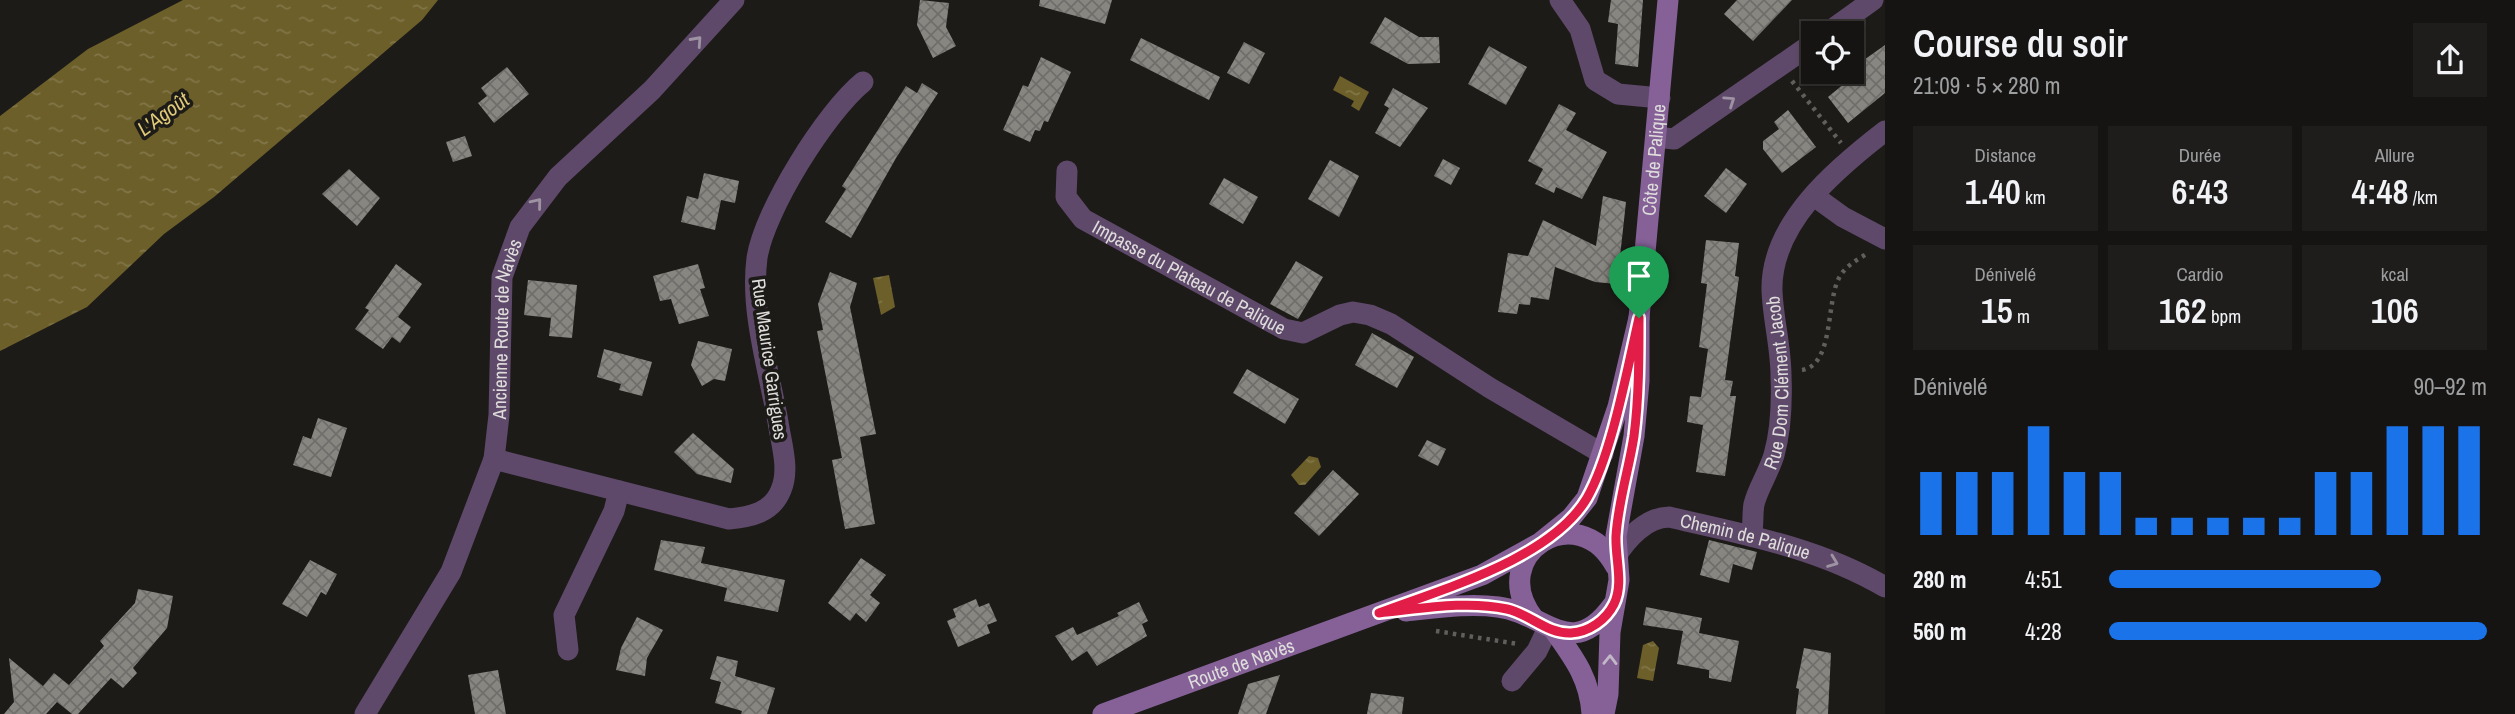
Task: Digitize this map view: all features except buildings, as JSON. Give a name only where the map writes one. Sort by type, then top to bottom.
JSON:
[{"type":"main road","name":"Côte de Palique","points":[[1639,318],[1665,138],[1660,98],[1668,0]]},
{"type":"main road","points":[[1592,714],[1591,696],[1580,664],[1525,608],[1519,580],[1529,553],[1570,518],[1587,498],[1604,454],[1639,318]]},
{"type":"main road","points":[[1604,714],[1614,605],[1618,593],[1616,562],[1619,508],[1634,436],[1639,382],[1639,318]]},
{"type":"main road","points":[[1539,543],[1553,536],[1584,536],[1604,548],[1616,562]]},
{"type":"main road","name":"Route de Navès","points":[[1103,714],[1482,575],[1539,543]]},
{"type":"main road","points":[[1379,613],[1486,606],[1510,609],[1545,626],[1571,633],[1588,629],[1603,619],[1614,605]]},
{"type":"street","name":"Ancienne Route de Navès","points":[[365,714],[451,572],[494,459],[502,277],[512,242],[524,220],[558,177],[652,90],[734,0]]},
{"type":"street","points":[[1560,0],[1580,29],[1595,80],[1618,94],[1660,98]]},
{"type":"street","points":[[1844,21],[1873,0]]},
{"type":"street","points":[[1665,138],[1801,52]]},
{"type":"street","name":"Rue Maurice Garrigues","points":[[494,459],[729,519],[748,517],[764,511],[775,501],[782,489],[784,461],[759,312],[757,260],[761,239],[768,216],[839,105],[863,82]]},
{"type":"street","name":"Rue Dom Clément Jacob","points":[[1751,536],[1754,506],[1777,441],[1782,373],[1772,289],[1774,267],[1794,222],[1814,196],[1851,157],[1885,131]]},
{"type":"street","name":"Impasse du Plateau de Palique","points":[[1067,171],[1066,197],[1083,219],[1284,329],[1303,333],[1340,315],[1370,315],[1391,324],[1502,395],[1604,454]]},
{"type":"street","points":[[1814,196],[1880,244]]},
{"type":"street","points":[[568,650],[565,615],[614,510],[619,491]]},
{"type":"street","name":"Chemin de Palique","points":[[1616,562],[1631,536],[1662,517],[1751,536],[1825,559],[1885,587]]},
{"type":"street","points":[[1512,681],[1537,651],[1545,626]]},
{"type":"path","points":[[1781,66],[1851,157]]},
{"type":"path","points":[[1782,373],[1809,369],[1820,358],[1834,289],[1840,275],[1850,264],[1880,244]]},
{"type":"path","points":[[1425,629],[1526,645],[1537,651]]},
{"type":"water","name":"L'Agoût","points":[[183,0],[438,0],[422,20],[214,197],[164,234],[87,307],[0,351],[0,116],[88,49]]},
{"type":"water","points":[[1340,76],[1369,92],[1359,111],[1351,106],[1354,101],[1333,90]]},
{"type":"water","points":[[889,275],[895,307],[881,315],[873,278]]},
{"type":"water","points":[[1309,456],[1318,458],[1321,467],[1305,485],[1299,485],[1291,475]]},
{"type":"water","points":[[1653,641],[1659,648],[1653,681],[1637,678],[1643,645]]},
{"type":"route","points":[[1639,318],[1639,382],[1634,436],[1616,536],[1618,593],[1614,605],[1603,619],[1588,629],[1571,633],[1548,628],[1535,619],[1500,607],[1451,606],[1379,613],[1506,564],[1539,543],[1570,518],[1587,498],[1604,454],[1625,382],[1639,318]]}]
